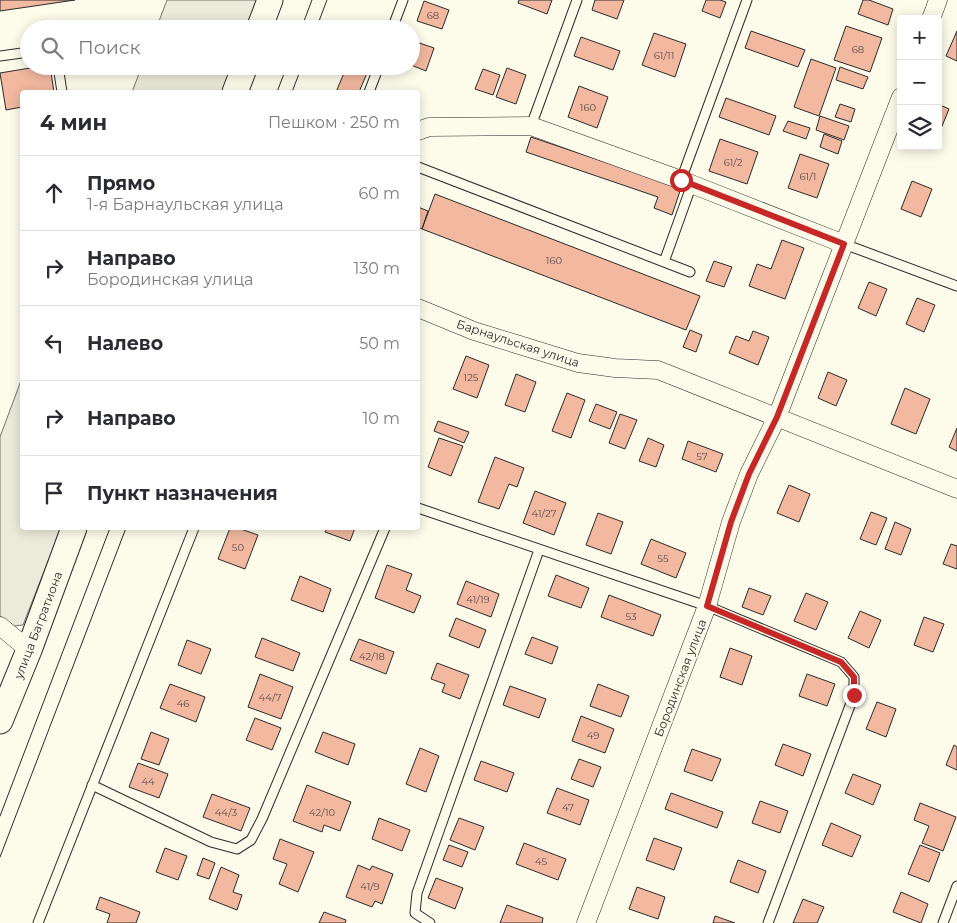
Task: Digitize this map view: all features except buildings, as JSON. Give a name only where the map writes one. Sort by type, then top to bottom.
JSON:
[{"type":"street","points":[[262,20],[270,0]]},
{"type":"street","points":[[932,15],[938,0]]},
{"type":"street","points":[[235,90],[241,75]]},
{"type":"street","name":"Бородинская улица","points":[[586,923],[707,606],[731,522],[749,474],[777,417],[898,105]]},
{"type":"street","points":[[420,130],[429,128],[531,126],[686,182],[844,244]]},
{"type":"street","name":"Барнаульская улица","points":[[420,309],[474,331],[578,363],[615,368],[658,370],[957,489]]},
{"type":"street","name":"улица Багратиона","points":[[0,722],[73,530]]},
{"type":"street","points":[[0,626],[29,650]]},
{"type":"lane","points":[[395,20],[403,0]]},
{"type":"lane","points":[[531,126],[577,0]]},
{"type":"lane","points":[[664,262],[686,182],[747,0]]},
{"type":"lane","points":[[0,56],[20,53]]},
{"type":"lane","points":[[59,75],[62,90]]},
{"type":"lane","points":[[370,90],[375,75]]},
{"type":"lane","points":[[420,168],[690,272]]},
{"type":"lane","points":[[844,244],[957,286]]},
{"type":"lane","points":[[420,509],[707,606],[841,662],[854,677],[854,695],[768,923]]},
{"type":"lane","points":[[38,923],[193,530]]},
{"type":"lane","points":[[92,785],[211,842],[237,849],[250,840],[266,810],[383,530]]},
{"type":"lane","points":[[430,923],[415,913],[417,892],[539,550]]},
{"type":"lane","points":[[943,923],[957,886]]},
{"type":"shaded area","points":[[167,0],[265,0],[257,20],[159,20]]},
{"type":"shaded area","points":[[139,75],[236,75],[230,90],[133,90]]},
{"type":"shaded area","points":[[20,383],[20,530],[60,530],[23,625],[13,626],[0,616],[0,437]]},
{"type":"tram line","points":[[304,20],[312,0]]},
{"type":"tram line","points":[[319,20],[327,0]]},
{"type":"tram line","points":[[278,90],[284,75]]},
{"type":"tram line","points":[[293,90],[299,75]]},
{"type":"tram line","points":[[0,816],[109,530]]},
{"type":"tram line","points":[[0,857],[125,530]]},
{"type":"route","points":[[681,180],[844,244],[777,417],[749,474],[731,522],[707,606],[841,662],[854,677],[854,695]]}]
